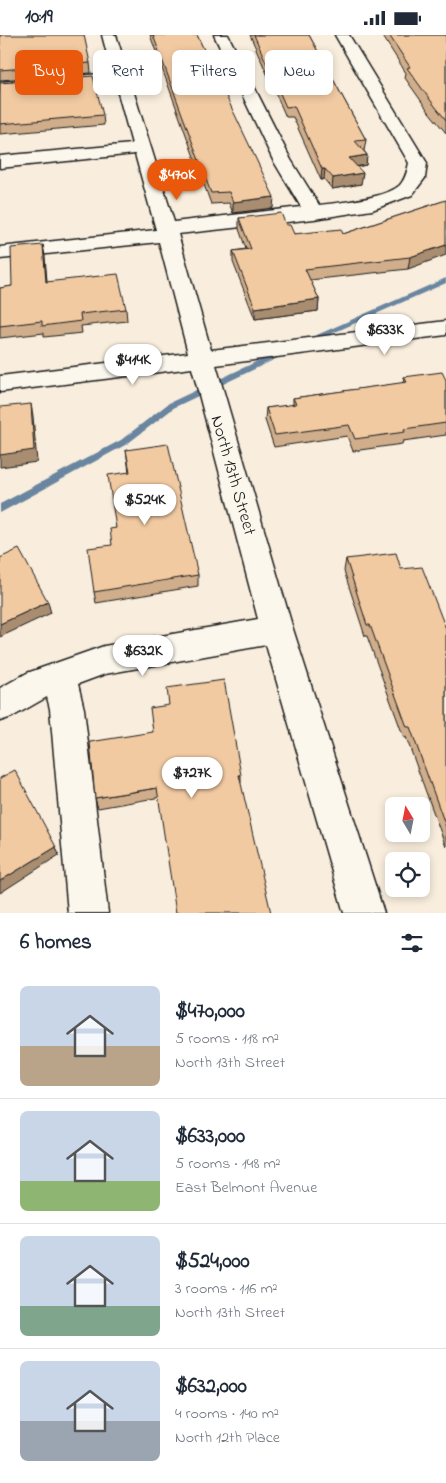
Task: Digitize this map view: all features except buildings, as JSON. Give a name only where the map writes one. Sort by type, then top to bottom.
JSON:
[{"type":"street","name":"North 13th Street","points":[[109,35],[114,50]]},
{"type":"street","points":[[221,35],[282,160],[314,213]]},
{"type":"street","points":[[0,253],[365,206],[405,191],[415,179],[418,163],[416,157],[342,35]]},
{"type":"street","points":[[0,87],[93,79]]},
{"type":"street","name":"North 13th Street","points":[[127,95],[277,629],[364,913]]},
{"type":"street","points":[[0,161],[143,147]]},
{"type":"street","points":[[0,384],[202,357],[446,328]]},
{"type":"street","points":[[0,706],[38,684],[104,660],[277,629]]},
{"type":"street","points":[[59,675],[68,709],[88,913]]},
{"type":"waterway","points":[[305,342],[446,280]]},
{"type":"waterway","points":[[0,509],[124,442],[172,405],[283,352]]}]
